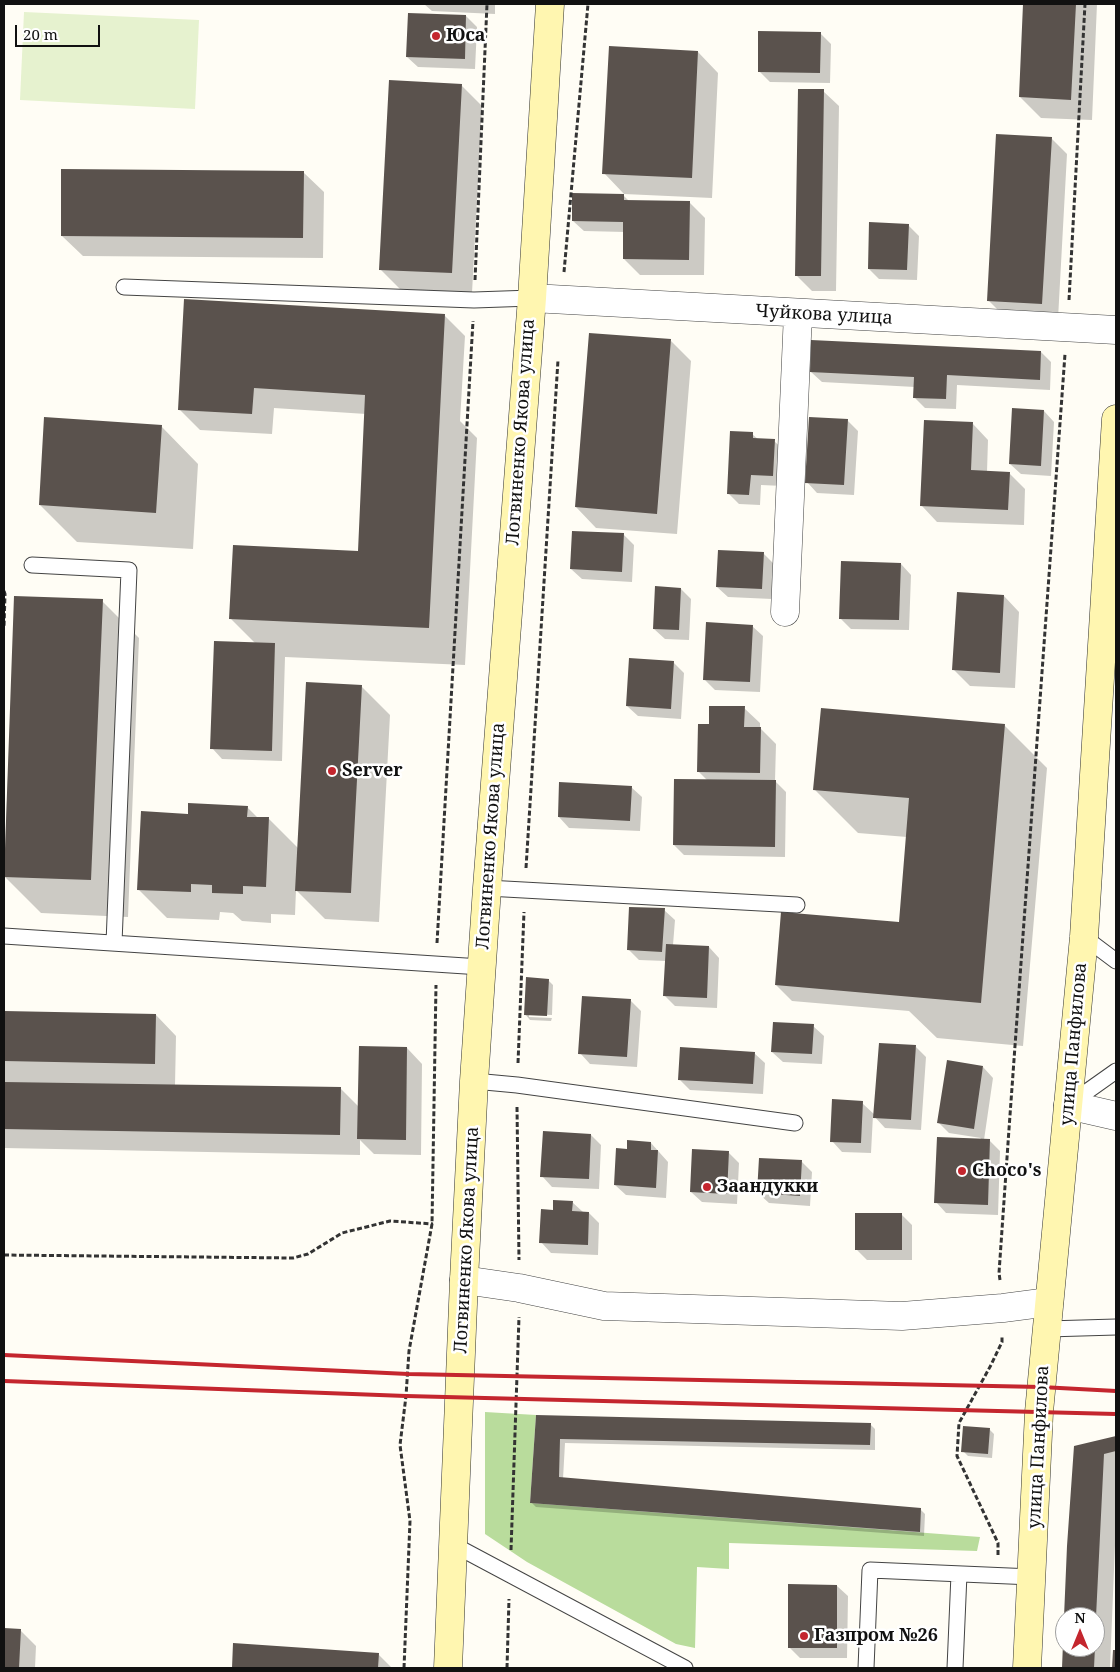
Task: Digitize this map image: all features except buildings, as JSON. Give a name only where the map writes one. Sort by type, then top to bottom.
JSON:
[{"type":"street","name":"Логвиненко Якова улица","points":[[448,1668],[466,1227],[474,1081],[486,888],[532,298],[550,4]]},
{"type":"street","name":"Чуйкова улица","points":[[532,298],[1116,330]]},
{"type":"street","points":[[785,612],[798,313]]},
{"type":"street","name":"улица Панфилова","points":[[1027,1668],[1039,1412],[1084,937],[1116,419]]},
{"type":"street","points":[[1068,1105],[1116,1116]]},
{"type":"street","points":[[464,1280],[519,1288],[604,1306],[902,1316],[1003,1308],[1049,1302]]},
{"type":"lane","points":[[124,287],[474,300],[532,298]]},
{"type":"lane","points":[[32,565],[129,570],[114,943]]},
{"type":"lane","points":[[486,888],[797,905]]},
{"type":"lane","points":[[4,936],[481,967]]},
{"type":"lane","points":[[1084,937],[1116,961]]},
{"type":"lane","points":[[1068,1105],[1116,1071]]},
{"type":"lane","points":[[474,1081],[517,1085],[795,1123]]},
{"type":"lane","points":[[1047,1329],[1116,1327]]},
{"type":"lane","points":[[454,1545],[685,1668]]},
{"type":"lane","points":[[866,1668],[870,1570],[1032,1576]]},
{"type":"lane","points":[[955,1668],[959,1574]]},
{"type":"path","points":[[404,1668],[410,1521],[400,1445],[409,1351],[432,1224],[436,963],[474,300],[487,4]]},
{"type":"path","points":[[562,300],[588,4]]},
{"type":"path","points":[[997,1575],[998,1543],[957,1456],[959,1423],[1002,1342],[1003,1308],[999,1272],[1067,328],[1085,4]]},
{"type":"path","points":[[507,1668],[515,1399],[519,1353],[517,1085],[524,890],[558,359]]},
{"type":"path","points":[[4,591],[4,627]]},
{"type":"path","points":[[4,1255],[293,1258],[308,1254],[342,1233],[390,1221],[466,1227]]},
{"type":"green space","points":[[24,12],[199,20],[195,109],[20,100]]},
{"type":"green space","points":[[485,1412],[536,1415],[530,1503],[980,1537],[977,1551],[729,1543],[729,1569],[697,1567],[695,1648],[676,1644],[527,1562],[485,1534]]},
{"type":"railway","points":[[4,1355],[408,1374],[1041,1387],[1116,1391]]},
{"type":"railway","points":[[4,1381],[406,1396],[1116,1414]]},
{"type":"place","name":"Юса","points":[[436,36]]},
{"type":"place","name":"Server","points":[[332,771]]},
{"type":"place","name":"Choco's","points":[[962,1171]]},
{"type":"place","name":"Заандукки","points":[[707,1187]]},
{"type":"place","name":"Газпром №26","points":[[804,1636]]}]
